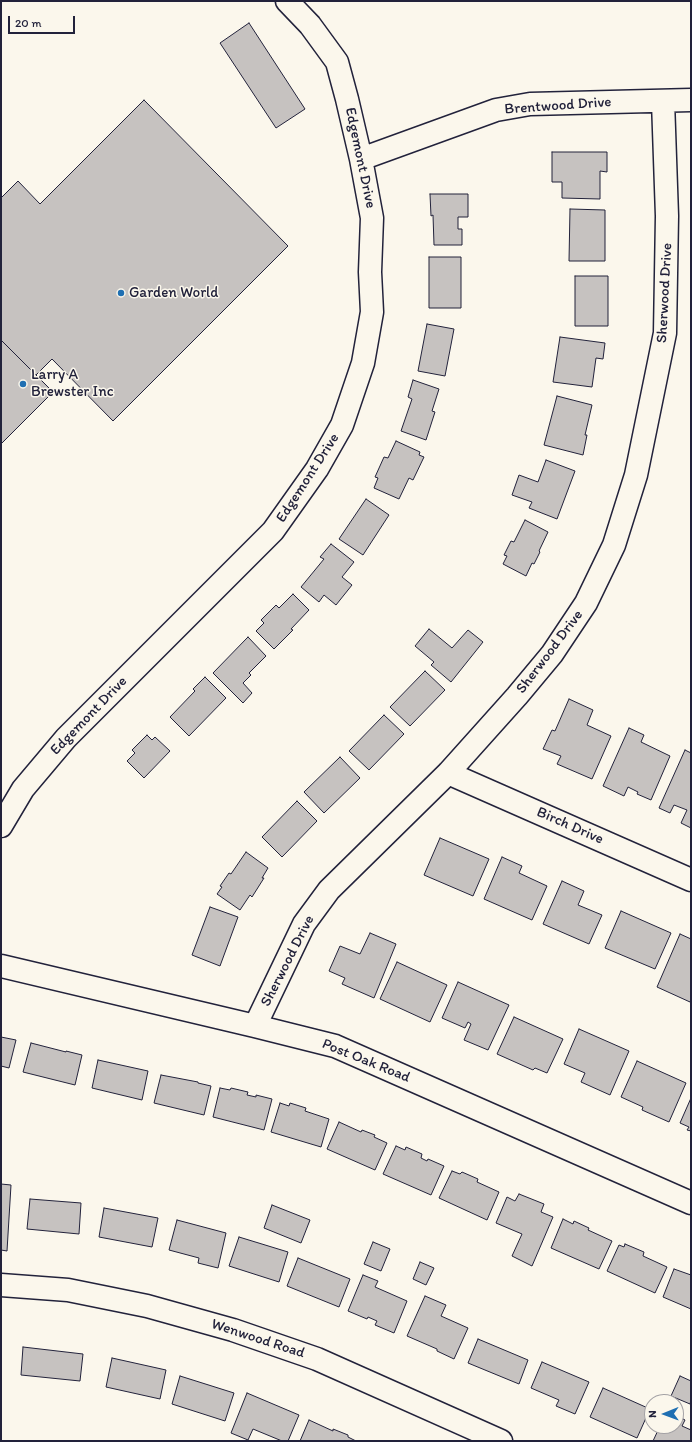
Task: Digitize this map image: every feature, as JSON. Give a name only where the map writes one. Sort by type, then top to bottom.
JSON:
[{"type":"street","name":"Edgemont Drive","points":[[1,826],[23,789],[66,738],[273,531],[317,469],[342,425],[363,363],[372,312],[370,272],[372,218],[361,159],[337,62],[310,25],[287,1]]},
{"type":"street","name":"Sherwood Drive","points":[[255,1026],[304,924],[329,890],[448,773],[552,654],[586,603],[614,545],[636,475],[665,333],[667,216],[663,100]]},
{"type":"street","name":"Brentwood Drive","points":[[361,159],[496,110],[530,104],[691,100]]},
{"type":"street","name":"Birch Drive","points":[[448,773],[691,880]]},
{"type":"street","name":"Post Oak Road","points":[[1,966],[335,1046],[691,1203]]},
{"type":"street","name":"Wenwood Road","points":[[1,1285],[68,1290],[147,1306],[233,1330],[317,1358],[501,1441]]},
{"type":"building","points":[[249,23],[305,109],[276,128],[220,43]]},
{"type":"building","name":"Garden World","points":[[144,100],[288,246],[113,421],[52,359],[36,375],[1,340],[1,198],[18,181],[40,204]]},
{"type":"building","points":[[552,152],[607,152],[607,172],[600,171],[600,199],[562,198],[562,182],[552,182]]},
{"type":"building","points":[[430,194],[468,194],[468,217],[458,217],[458,229],[462,229],[462,245],[434,245],[433,215],[431,216]]},
{"type":"building","points":[[570,209],[605,210],[605,261],[569,261]]},
{"type":"building","points":[[429,257],[461,257],[461,308],[429,308]]},
{"type":"building","points":[[575,276],[608,276],[608,326],[575,326]]},
{"type":"building","points":[[427,324],[454,329],[445,376],[418,371]]},
{"type":"building","points":[[560,337],[605,343],[603,359],[596,358],[592,387],[553,382]]},
{"type":"building","name":"Larry A Brewster Inc","points":[[1,340],[53,392],[1,444]]},
{"type":"building","points":[[413,380],[439,389],[432,411],[435,412],[426,440],[401,431],[412,399],[408,397]]},
{"type":"building","points":[[557,396],[592,405],[585,435],[587,435],[583,455],[544,445]]},
{"type":"building","points":[[396,441],[420,452],[419,455],[424,457],[413,480],[409,478],[399,499],[374,488],[378,478],[375,477],[384,457],[388,458]]},
{"type":"building","points":[[546,460],[575,471],[557,519],[529,508],[532,502],[512,495],[519,475],[538,482]]},
{"type":"building","points":[[366,499],[389,515],[363,555],[339,539]]},
{"type":"building","points":[[525,520],[548,532],[534,564],[532,563],[526,576],[503,564],[507,556],[504,555],[511,541],[514,542]]},
{"type":"building","points":[[331,544],[354,562],[342,577],[352,585],[336,605],[324,595],[319,602],[301,587],[324,559],[320,557]]},
{"type":"building","points":[[293,594],[309,610],[291,629],[293,630],[274,649],[256,631],[264,623],[261,620],[276,605],[279,608]]},
{"type":"building","points":[[429,629],[452,648],[468,630],[483,642],[451,682],[431,665],[434,662],[415,646]]},
{"type":"building","points":[[248,637],[266,656],[249,673],[251,675],[243,683],[252,693],[243,703],[213,673]]},
{"type":"building","points":[[425,671],[445,690],[410,726],[390,707]]},
{"type":"building","points":[[205,677],[226,698],[189,736],[170,717],[195,691],[193,689]]},
{"type":"building","points":[[569,699],[593,710],[587,725],[611,736],[592,779],[557,764],[561,756],[543,749],[552,730],[555,731]]},
{"type":"building","points":[[384,715],[404,734],[369,770],[349,751]]},
{"type":"building","points":[[629,728],[644,735],[641,742],[670,756],[651,800],[637,794],[638,792],[628,787],[624,796],[603,786]]},
{"type":"building","points":[[147,735],[152,740],[155,737],[170,751],[144,778],[127,761],[135,753],[132,750]]},
{"type":"building","points":[[685,750],[691,753],[691,828],[681,823],[687,810],[674,805],[670,813],[659,808]]},
{"type":"building","points":[[340,757],[360,778],[324,813],[304,792]]},
{"type":"building","points":[[297,801],[317,821],[282,857],[262,837]]},
{"type":"building","points":[[440,838],[489,859],[473,896],[424,875]]},
{"type":"building","points":[[246,852],[268,868],[262,878],[264,878],[252,897],[250,895],[240,910],[217,894],[222,887],[220,886],[229,873],[231,874]]},
{"type":"building","points":[[502,857],[522,866],[519,873],[547,886],[532,920],[484,899]]},
{"type":"building","points":[[562,881],[584,891],[578,905],[602,915],[589,944],[543,924]]},
{"type":"building","points":[[210,907],[238,917],[220,966],[192,955]]},
{"type":"building","points":[[621,911],[671,933],[655,969],[605,948]]},
{"type":"building","points":[[370,933],[396,944],[374,998],[342,984],[345,978],[329,971],[340,946],[360,954]]},
{"type":"building","points":[[680,934],[691,939],[690,1002],[657,987]]},
{"type":"building","points":[[397,962],[447,985],[430,1022],[380,999]]},
{"type":"building","points":[[458,982],[509,1005],[488,1050],[464,1040],[471,1024],[468,1022],[465,1028],[442,1018]]},
{"type":"building","points":[[514,1017],[563,1039],[547,1073],[535,1068],[533,1070],[497,1054]]},
{"type":"building","points":[[579,1029],[629,1051],[610,1095],[581,1082],[585,1073],[564,1064]]},
{"type":"building","points":[[1,1037],[16,1040],[9,1068],[1,1066]]},
{"type":"building","points":[[31,1043],[82,1055],[75,1085],[23,1072]]},
{"type":"building","points":[[98,1060],[148,1071],[142,1100],[92,1088]]},
{"type":"building","points":[[637,1061],[686,1083],[669,1122],[642,1110],[643,1107],[621,1097]]},
{"type":"building","points":[[161,1075],[211,1086],[204,1115],[154,1103]]},
{"type":"building","points":[[220,1088],[230,1090],[231,1088],[248,1092],[247,1095],[256,1097],[256,1095],[272,1099],[264,1130],[213,1117]]},
{"type":"building","points":[[691,1098],[691,1131],[687,1130],[689,1127],[680,1123]]},
{"type":"building","points":[[280,1103],[289,1106],[290,1103],[306,1108],[305,1111],[329,1119],[321,1147],[271,1132]]},
{"type":"building","points":[[339,1122],[361,1132],[362,1130],[375,1135],[374,1137],[387,1143],[375,1170],[327,1149]]},
{"type":"building","points":[[396,1146],[405,1150],[406,1147],[422,1154],[421,1158],[427,1161],[428,1159],[444,1166],[431,1195],[383,1174]]},
{"type":"building","points":[[452,1171],[460,1174],[462,1172],[478,1179],[477,1182],[499,1192],[487,1220],[439,1198]]},
{"type":"building","points":[[1,1184],[11,1185],[7,1251],[1,1250]]},
{"type":"building","points":[[519,1194],[544,1204],[541,1212],[553,1217],[532,1266],[512,1256],[522,1234],[496,1223],[507,1197],[515,1201]]},
{"type":"building","points":[[30,1199],[81,1203],[79,1234],[27,1229]]},
{"type":"building","points":[[272,1205],[310,1220],[301,1243],[264,1228]]},
{"type":"building","points":[[104,1208],[158,1218],[152,1247],[99,1237]]},
{"type":"building","points":[[563,1219],[573,1224],[574,1221],[589,1228],[588,1230],[612,1241],[599,1269],[551,1248]]},
{"type":"building","points":[[177,1220],[226,1233],[218,1268],[198,1263],[199,1258],[169,1250]]},
{"type":"building","points":[[239,1237],[288,1252],[279,1282],[229,1266]]},
{"type":"building","points":[[373,1242],[390,1249],[381,1271],[364,1264]]},
{"type":"building","points":[[625,1244],[644,1252],[643,1256],[667,1267],[655,1293],[607,1271],[619,1245],[624,1247]]},
{"type":"building","points":[[298,1258],[350,1279],[339,1307],[287,1286]]},
{"type":"building","points":[[420,1262],[434,1268],[426,1285],[413,1279]]},
{"type":"building","points":[[674,1269],[691,1275],[691,1309],[663,1297]]},
{"type":"building","points":[[363,1275],[378,1281],[375,1287],[407,1301],[394,1333],[375,1325],[377,1321],[368,1317],[367,1319],[348,1311]]},
{"type":"building","points":[[425,1296],[446,1305],[441,1316],[468,1328],[454,1359],[437,1351],[437,1349],[407,1336]]},
{"type":"building","points":[[478,1339],[528,1360],[519,1384],[468,1363]]},
{"type":"building","points":[[23,1347],[83,1354],[80,1381],[21,1375]]},
{"type":"building","points":[[112,1358],[166,1370],[160,1399],[106,1387]]},
{"type":"building","points":[[542,1362],[589,1382],[575,1414],[556,1406],[559,1400],[531,1388]]},
{"type":"building","points":[[180,1376],[234,1393],[225,1421],[172,1404]]},
{"type":"building","points":[[680,1376],[691,1381],[690,1404],[684,1401],[684,1394],[672,1394]]},
{"type":"building","points":[[603,1388],[644,1406],[644,1422],[637,1438],[590,1417]]},
{"type":"building","points":[[247,1393],[299,1415],[288,1441],[282,1441],[253,1429],[248,1440],[231,1433]]},
{"type":"building","points":[[309,1420],[333,1431],[333,1429],[348,1435],[348,1437],[356,1441],[300,1441]]},
{"type":"building","points":[[684,1427],[691,1430],[691,1441],[653,1441],[656,1434],[684,1434]]},
{"type":"place","name":"Garden World","points":[[121,293]]},
{"type":"place","name":"Larry A Brewster Inc","points":[[23,384]]}]
